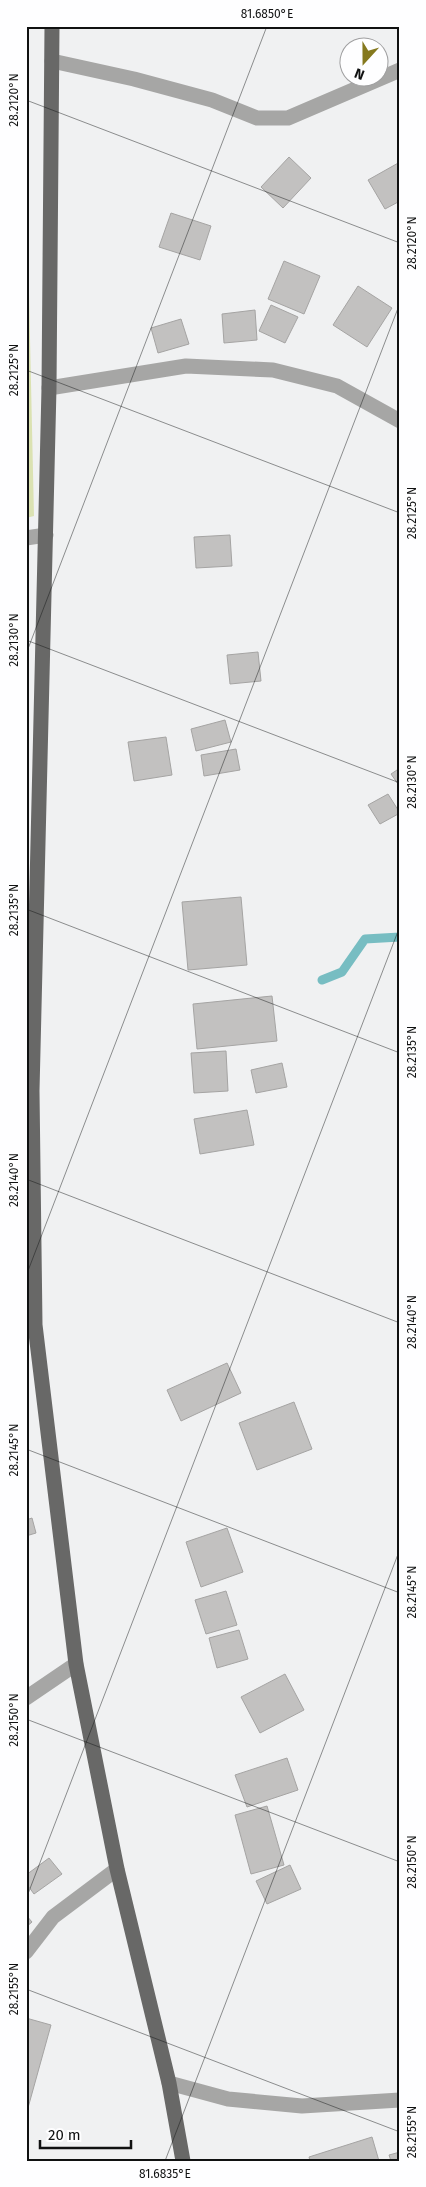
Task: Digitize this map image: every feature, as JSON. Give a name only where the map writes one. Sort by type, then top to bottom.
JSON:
[{"type":"main road","points":[[52,26],[49,408],[45,507],[46,535],[32,1091],[35,1325],[76,1664],[117,1870],[169,2082],[183,2161]]},
{"type":"street","points":[[52,62],[134,79],[212,100],[257,118],[288,118],[400,70]]},
{"type":"street","points":[[49,388],[186,366],[273,370],[337,386],[400,421]]},
{"type":"street","points":[[26,538],[46,535]]},
{"type":"street","points":[[26,1698],[76,1664]]},
{"type":"street","points":[[26,1952],[53,1917],[117,1870]]},
{"type":"street","points":[[169,2082],[228,2099],[302,2106],[400,2100]]},
{"type":"green space","points":[[26,160],[34,516],[26,518]]},
{"type":"building","points":[[289,157],[311,178],[283,208],[261,187]]},
{"type":"building","points":[[400,162],[400,201],[385,209],[368,180]]},
{"type":"building","points":[[171,213],[211,226],[200,260],[159,247]]},
{"type":"building","points":[[284,261],[320,276],[304,314],[268,299]]},
{"type":"building","points":[[358,286],[392,308],[367,347],[333,325]]},
{"type":"building","points":[[271,305],[298,317],[285,343],[259,331]]},
{"type":"building","points":[[255,310],[257,340],[224,343],[222,314]]},
{"type":"building","points":[[181,319],[189,344],[158,353],[151,328]]},
{"type":"building","points":[[230,535],[232,566],[196,568],[194,537]]},
{"type":"building","points":[[258,652],[261,681],[230,684],[227,655]]},
{"type":"building","points":[[225,720],[231,742],[196,751],[191,729]]},
{"type":"building","points":[[166,737],[172,775],[134,781],[128,742]]},
{"type":"building","points":[[236,749],[240,770],[204,776],[201,755]]},
{"type":"building","points":[[400,768],[400,787],[391,774]]},
{"type":"building","points":[[388,794],[400,813],[380,824],[368,805]]},
{"type":"building","points":[[241,897],[247,965],[188,970],[182,902]]},
{"type":"building","points":[[272,996],[277,1041],[197,1049],[193,1004]]},
{"type":"building","points":[[226,1051],[228,1091],[194,1093],[191,1053]]},
{"type":"building","points":[[282,1063],[287,1087],[256,1093],[251,1070]]},
{"type":"building","points":[[247,1110],[254,1145],[200,1154],[194,1119]]},
{"type":"building","points":[[227,1363],[241,1393],[181,1421],[167,1390]]},
{"type":"building","points":[[294,1402],[312,1449],[257,1470],[239,1423]]},
{"type":"building","points":[[32,1518],[36,1533],[26,1536],[26,1520]]},
{"type":"building","points":[[227,1528],[243,1572],[201,1587],[186,1542]]},
{"type":"building","points":[[226,1591],[237,1625],[206,1634],[195,1600]]},
{"type":"building","points":[[239,1630],[248,1659],[217,1668],[209,1638]]},
{"type":"building","points":[[285,1674],[304,1710],[260,1733],[241,1697]]},
{"type":"building","points":[[287,1758],[298,1790],[247,1807],[235,1775]]},
{"type":"building","points":[[267,1806],[284,1865],[251,1874],[235,1815]]},
{"type":"building","points":[[49,1858],[62,1874],[34,1894],[26,1883],[26,1875]]},
{"type":"building","points":[[290,1865],[301,1889],[267,1904],[256,1881]]},
{"type":"building","points":[[26,1915],[32,1922],[26,1927]]},
{"type":"building","points":[[26,2018],[51,2025],[26,2115]]},
{"type":"building","points":[[372,2137],[379,2161],[310,2161],[309,2157]]},
{"type":"building","points":[[400,2152],[400,2161],[391,2161],[389,2155]]},
{"type":"waterway","points":[[322,980],[342,972],[365,939],[400,937]]}]
